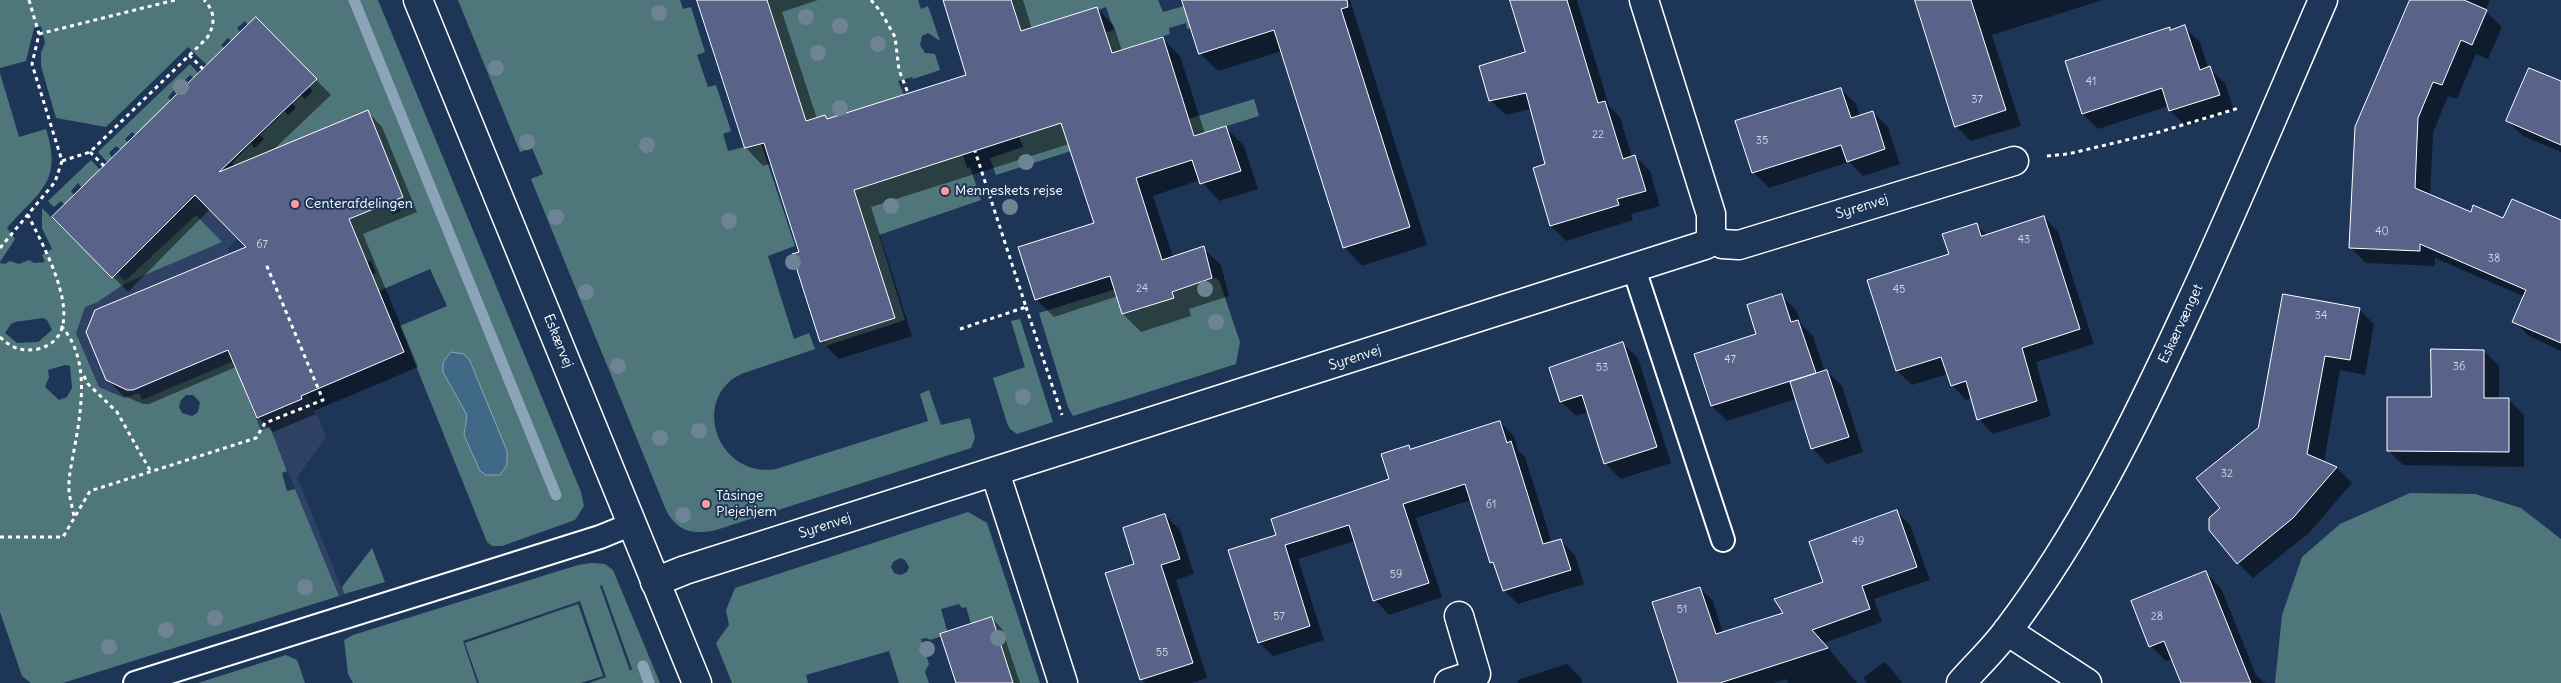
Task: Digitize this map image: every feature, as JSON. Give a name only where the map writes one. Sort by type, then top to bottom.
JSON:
[{"type":"street","name":"Eskærvej","points":[[418,0],[697,683]]},
{"type":"street","points":[[1644,0],[1711,214],[1711,237]]},
{"type":"street","name":"Eskærvænget","points":[[1961,683],[2007,631],[2079,523],[2134,424],[2227,224],[2323,0]]},
{"type":"street","name":"Syrenvej","points":[[655,582],[685,570],[1694,250],[1705,245],[1711,237],[1722,244],[1739,245],[2014,161]]},
{"type":"street","points":[[995,472],[1063,683]]},
{"type":"street","points":[[1449,683],[1476,674],[1459,616]]},
{"type":"street","points":[[2007,631],[2087,683]]},
{"type":"lane","points":[[1634,269],[1723,540]]},
{"type":"lane","points":[[135,683],[582,543],[632,524]]},
{"type":"path","points":[[0,248],[55,182],[60,174],[62,161],[32,64],[39,34],[29,0]]},
{"type":"path","points":[[39,34],[175,0]]},
{"type":"path","points":[[871,0],[881,12],[895,37],[899,70],[908,93]]},
{"type":"path","points":[[62,161],[90,152],[207,38],[213,26],[212,12],[206,1]]},
{"type":"path","points":[[190,55],[203,69]]},
{"type":"path","points":[[2068,154],[2156,133],[2240,108]]},
{"type":"path","points":[[976,151],[1050,378]]},
{"type":"path","points":[[90,152],[104,166]]},
{"type":"path","points":[[0,336],[14,348],[30,350],[48,345],[54,340],[61,326],[64,306],[59,281],[28,215]]},
{"type":"path","points":[[0,537],[61,538],[90,491],[256,438],[265,423],[323,400],[266,264]]},
{"type":"path","points":[[960,329],[1026,307]]},
{"type":"path","points":[[61,326],[67,334],[88,384],[117,412],[151,472]]},
{"type":"path","points":[[74,517],[69,493],[69,479],[82,373]]},
{"type":"shaded area","points":[[196,196],[238,239],[228,248],[230,254],[98,309],[96,306],[86,332],[106,380],[133,392],[132,390],[280,329],[277,259],[329,384],[308,393],[326,437],[297,477],[344,594],[339,596],[270,427],[261,430],[257,418],[301,399],[292,375],[246,394],[243,386],[142,400],[126,398],[99,387],[76,332],[85,307],[96,303],[126,283],[222,242],[196,215],[125,281],[117,273]]},
{"type":"shaded area","points":[[451,352],[464,354],[470,361],[507,451],[507,465],[500,475],[486,475],[480,471],[464,435],[467,415],[443,372],[443,363]]},
{"type":"green space","points":[[0,0],[378,0],[581,492],[584,506],[575,520],[502,546],[492,546],[487,542],[400,326],[447,306],[430,269],[379,291],[372,274],[376,273],[371,261],[367,262],[349,219],[388,203],[392,215],[401,211],[396,200],[403,196],[368,111],[254,185],[232,163],[251,144],[255,148],[264,139],[260,135],[285,111],[288,115],[296,108],[292,103],[301,95],[305,99],[313,91],[309,87],[317,79],[256,17],[248,25],[245,21],[237,28],[240,32],[232,41],[228,38],[221,45],[224,48],[207,65],[188,47],[106,127],[56,118],[41,66],[41,53],[45,43],[41,26],[34,28],[26,61],[0,68]],"holes":[[[451,352],[486,475],[464,429],[468,420],[467,415],[451,385],[443,363]]]},
{"type":"green space","points":[[458,0],[680,0],[683,9],[691,7],[705,52],[697,55],[708,87],[716,85],[731,131],[723,134],[728,151],[761,143],[795,246],[768,256],[794,339],[809,333],[815,349],[741,374],[725,386],[717,401],[714,418],[718,435],[726,450],[739,462],[756,469],[776,469],[928,421],[920,394],[929,390],[941,425],[970,418],[975,438],[971,448],[716,530],[693,532],[675,523],[666,510],[531,179],[543,174],[532,148],[520,152]]},
{"type":"green space","points":[[767,0],[918,0],[921,9],[928,6],[940,41],[928,33],[922,36],[920,45],[925,53],[935,54],[940,70],[913,79],[912,77],[898,81],[904,95],[827,119],[825,115],[806,121]]},
{"type":"green space","points":[[1011,0],[1158,0],[1163,12],[1184,6],[1211,22],[1187,29],[1186,23],[1169,28],[1170,34],[1111,53],[1105,33],[1114,30],[1106,7],[1098,10],[1097,7],[1032,28],[1024,40]]},
{"type":"green space","points":[[190,64],[198,73],[194,78],[190,75],[183,82],[186,85],[178,93],[174,90],[168,97],[171,101],[136,135],[132,132],[125,139],[128,143],[121,150],[116,146],[109,153],[112,158],[107,162],[98,152]]},
{"type":"green space","points":[[0,73],[19,137],[46,129],[51,147],[52,162],[50,174],[45,185],[7,228],[15,239],[0,262]]},
{"type":"green space","points":[[1254,99],[1259,116],[1195,136],[1189,119]]},
{"type":"green space","points":[[1061,123],[1071,151],[996,175],[990,158],[1023,147],[1019,137]]},
{"type":"green space","points":[[963,155],[967,168],[970,167],[981,200],[879,235],[905,320],[825,346],[824,341],[895,318],[854,190]]},
{"type":"green space","points":[[91,160],[100,170],[82,188],[78,183],[71,191],[74,195],[65,205],[61,201],[54,207],[48,201]]},
{"type":"green space","points":[[42,208],[112,278],[117,273],[125,281],[196,215],[222,242],[126,283],[96,303],[85,307],[76,333],[99,387],[125,398],[139,393],[142,400],[281,341],[243,386],[261,430],[270,427],[287,471],[282,473],[287,491],[295,489],[339,596],[63,683],[31,683],[22,676],[0,612],[0,263],[5,264],[10,261],[19,264],[29,260],[34,263],[45,262],[42,255],[52,249],[42,228]],"holes":[[[43,318],[47,320],[52,330],[38,342],[17,343],[5,333],[11,324],[15,322]],[[65,365],[70,366],[72,388],[67,397],[59,400],[45,387],[49,377],[48,370]],[[186,395],[193,395],[200,402],[198,412],[192,416],[182,413],[179,407],[181,400]]]},
{"type":"green space","points":[[1214,278],[1219,280],[1240,342],[1236,364],[1073,416],[1068,407],[1039,313],[1119,288],[1138,310],[1145,308],[1143,303]]},
{"type":"green space","points":[[1020,319],[1053,422],[1017,434],[1010,429],[1007,423],[993,378],[1025,367],[1011,321]]},
{"type":"green space","points":[[2410,493],[2475,494],[2521,508],[2561,539],[2561,683],[2275,683],[2282,615],[2302,557],[2340,524]]},
{"type":"green space","points":[[968,512],[987,523],[1040,683],[1013,683],[993,620],[985,622],[984,619],[979,620],[980,624],[972,627],[966,607],[962,608],[959,604],[941,609],[948,634],[930,640],[927,638],[921,639],[929,664],[925,672],[929,683],[899,683],[889,651],[806,675],[808,683],[732,683],[716,643],[729,625],[726,610],[735,588]],"holes":[[[900,558],[905,560],[909,567],[907,572],[901,575],[894,573],[891,567],[893,562]]]},
{"type":"green space","points":[[372,548],[385,582],[344,594],[342,587]]},
{"type":"green space","points":[[591,563],[605,564],[613,570],[660,683],[589,683],[606,677],[580,601],[463,641],[477,683],[353,683],[348,674],[344,640],[353,635],[578,565]],"holes":[[[602,585],[632,669],[630,671],[600,586]]]},
{"type":"green space","points":[[578,604],[603,676],[581,683],[479,683],[465,643]]},
{"type":"green space","points":[[286,655],[297,660],[305,683],[198,683]]},
{"type":"building","points":[[697,0],[767,0],[806,121],[825,115],[827,119],[966,75],[943,0],[1011,0],[1021,31],[1097,7],[1112,53],[1163,37],[1194,136],[1226,126],[1241,171],[1200,184],[1192,160],[1136,178],[1162,260],[1204,246],[1212,278],[1172,292],[1174,298],[1122,314],[1110,276],[1035,300],[1018,247],[1094,223],[1061,123],[854,190],[895,318],[820,342],[792,254],[799,252],[764,143],[745,148]]},
{"type":"building","points":[[1182,0],[1347,0],[1348,7],[1341,9],[1410,227],[1343,248],[1274,30],[1199,54]]},
{"type":"building","points":[[1510,0],[1567,0],[1598,103],[1605,101],[1623,159],[1635,155],[1646,191],[1617,199],[1619,205],[1550,226],[1533,168],[1545,164],[1526,93],[1489,101],[1479,66],[1525,52]]},
{"type":"building","points":[[1915,0],[1971,0],[2006,110],[1955,127]]},
{"type":"building","points":[[2410,0],[2464,0],[2487,10],[2472,45],[2461,40],[2442,85],[2433,82],[2418,118],[2415,188],[2471,212],[2473,205],[2503,218],[2512,199],[2561,220],[2561,343],[2512,322],[2526,290],[2420,244],[2420,251],[2349,248],[2355,127]]},
{"type":"building","name":"Centerafdelingen","points":[[256,17],[317,79],[219,172],[368,110],[403,197],[349,219],[404,352],[301,396],[302,399],[257,418],[228,350],[133,390],[127,390],[106,380],[86,332],[95,310],[246,247],[195,195],[112,278],[52,217]]},
{"type":"building","points":[[2185,25],[2200,70],[2210,66],[2220,95],[2169,111],[2162,88],[2082,114],[2065,61],[2170,27],[2170,30]]},
{"type":"building","points":[[2529,68],[2561,81],[2561,145],[2506,121]]},
{"type":"building","points":[[1841,88],[1851,118],[1873,111],[1885,149],[1847,162],[1841,145],[1752,173],[1735,121]]},
{"type":"building","points":[[2044,216],[2080,329],[2022,348],[2037,401],[1977,420],[1966,381],[1951,386],[1941,357],[1896,371],[1867,280],[1949,254],[1942,234],[1977,223],[1981,236]]},
{"type":"building","points":[[1782,294],[1791,322],[1798,320],[1816,373],[1711,406],[1694,354],[1756,334],[1747,305]]},
{"type":"building","points":[[2283,294],[2360,308],[2350,360],[2325,356],[2307,454],[2337,467],[2293,518],[2237,564],[2209,530],[2209,518],[2220,508],[2196,478],[2258,428]]},
{"type":"building","points":[[1623,342],[1657,447],[1604,464],[1582,395],[1560,402],[1549,368]]},
{"type":"building","points":[[2431,349],[2484,350],[2484,398],[2509,398],[2509,452],[2387,451],[2387,397],[2431,397]]},
{"type":"building","points":[[1827,370],[1849,437],[1811,449],[1790,382]]},
{"type":"building","points":[[1500,421],[1507,443],[1511,441],[1543,544],[1561,539],[1571,570],[1503,591],[1493,562],[1490,563],[1465,484],[1403,504],[1429,583],[1373,601],[1349,525],[1285,545],[1310,626],[1258,643],[1228,550],[1276,535],[1271,519],[1389,479],[1381,454],[1409,445],[1410,449]]},
{"type":"building","points":[[1897,510],[1917,567],[1862,586],[1870,609],[1812,630],[1828,648],[1720,683],[1678,683],[1652,602],[1700,587],[1716,634],[1783,613],[1774,599],[1823,582],[1809,542]]},
{"type":"building","points":[[1165,514],[1180,559],[1161,565],[1193,663],[1140,680],[1105,573],[1134,564],[1123,528]]},
{"type":"building","points":[[2206,571],[2251,683],[2181,683],[2164,641],[2149,647],[2131,601]]},
{"type":"building","points":[[992,617],[1013,683],[956,683],[940,634]]},
{"type":"waterway","points":[[354,0],[556,495]]},
{"type":"waterway","points":[[643,666],[649,683]]},
{"type":"place","name":"Menneskets rejse","points":[[945,191]]},
{"type":"place","name":"Centerafdelingen","points":[[295,204]]},
{"type":"place","name":"Tåsinge Plejehjem","points":[[706,504]]}]
